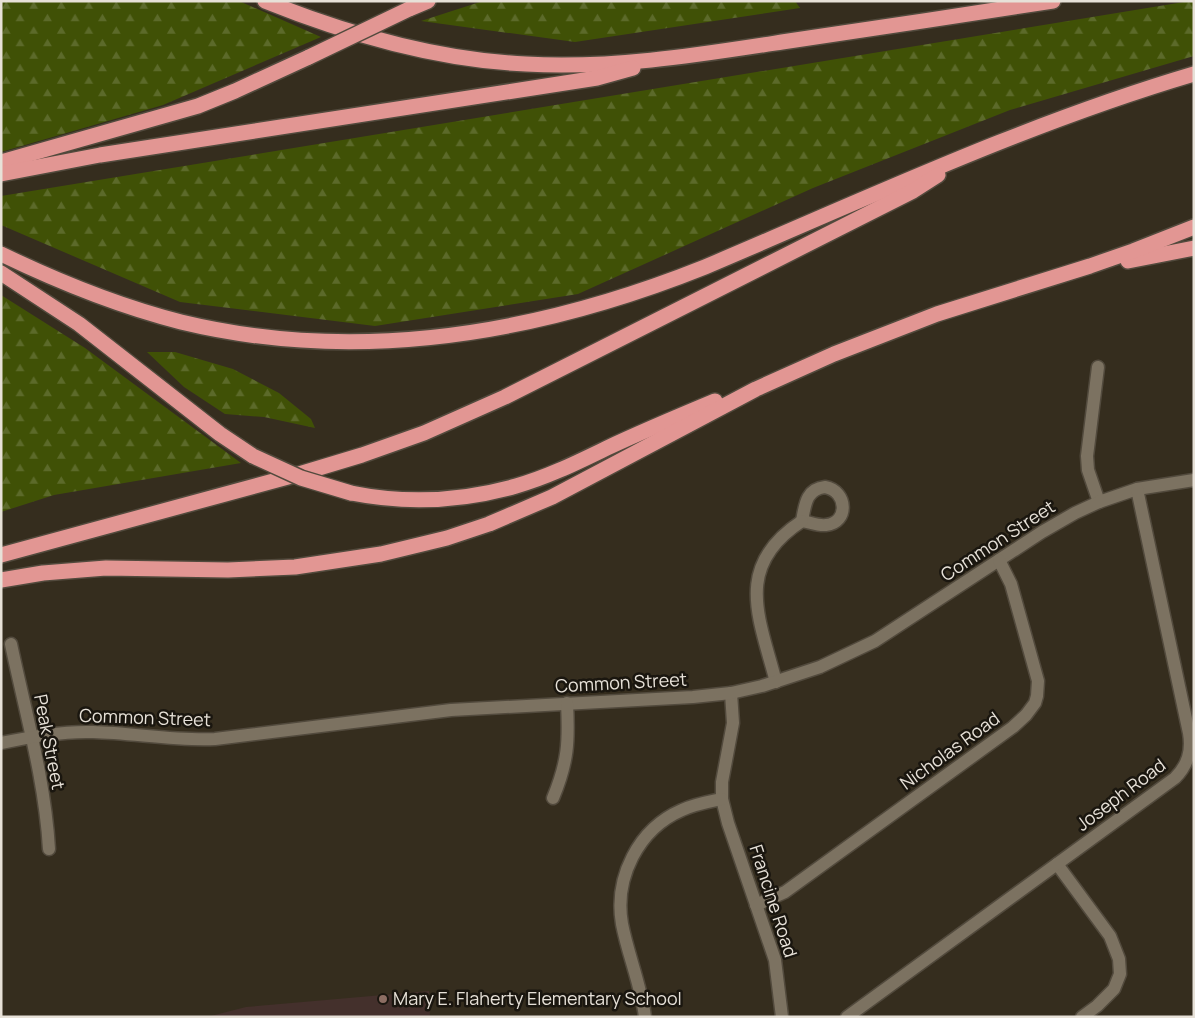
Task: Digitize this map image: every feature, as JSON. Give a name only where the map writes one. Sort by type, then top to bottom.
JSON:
[{"type":"highway","points":[[265,1],[306,17],[369,37],[447,54],[501,62],[546,65],[575,65],[744,48],[1053,1]]},
{"type":"highway","points":[[1,162],[192,108],[235,91],[428,1]]},
{"type":"highway","points":[[1,174],[100,155],[597,78],[678,56]]},
{"type":"highway","points":[[1,254],[109,300],[159,316],[202,326],[268,337],[313,341],[380,342],[424,339],[513,326],[571,312],[642,291],[712,265],[970,153],[1093,106],[1194,74]]},
{"type":"highway","points":[[1,555],[299,474],[369,453],[424,433],[504,397],[913,191],[970,153]]},
{"type":"highway","points":[[1,273],[79,324],[220,434],[253,456],[301,478],[351,493],[387,498],[426,500],[478,495],[512,487],[551,473],[691,411],[854,346],[944,312],[1126,254],[1194,227]]},
{"type":"highway","points":[[1044,281],[1118,263],[1194,248]]},
{"type":"highway","points":[[1,580],[43,573],[106,568],[272,569],[360,558],[433,542],[489,524],[552,497],[738,398],[794,371]]},
{"type":"street","points":[[1098,367],[1087,456],[1088,470],[1099,502]]},
{"type":"street","name":"Common Street","points":[[1,743],[31,737],[88,732],[181,739],[209,739],[451,710],[686,698],[730,693],[776,682],[826,665],[875,641],[1053,525],[1099,502],[1137,489],[1194,480]]},
{"type":"street","name":"Joseph Road","points":[[847,1017],[1175,778],[1184,768],[1190,754],[1189,733],[1137,489]]},
{"type":"street","points":[[776,682],[759,615],[756,598],[758,581],[762,564],[774,543],[802,521]]},
{"type":"street","name":"Nicholas Road","points":[[756,905],[785,892],[1020,722],[1031,709],[1037,696],[1037,674],[1011,584],[999,560]]},
{"type":"street","name":"Peak Street","points":[[11,644],[47,822],[49,849]]},
{"type":"street","name":"Francine Road","points":[[730,693],[733,723],[722,782],[722,799],[728,824],[775,960],[782,1017]]},
{"type":"street","points":[[553,798],[566,763],[568,703]]},
{"type":"street","points":[[645,1017],[642,995],[623,929],[621,914],[621,892],[626,869],[643,840],[667,819],[688,807],[722,799]]},
{"type":"street","points":[[1057,864],[1110,936],[1118,951],[1120,974],[1114,989],[1104,1000],[1082,1017]]},
{"type":"shaded area","name":"Mary E. Flaherty Elementary School","points":[[429,991],[430,1017],[207,1017],[246,1007]]},
{"type":"green space","points":[[1,1],[239,1],[321,37],[163,105],[1,152]]},
{"type":"green space","points":[[483,1],[795,1],[800,8],[575,42],[421,21]]},
{"type":"green space","points":[[1194,1],[1194,56],[1010,110],[813,188],[578,294],[375,326],[180,302],[1,225],[1,196]]},
{"type":"green space","points":[[1,295],[85,348],[241,463],[54,495],[1,512]]},
{"type":"green space","points":[[147,352],[175,352],[233,369],[279,393],[311,419],[315,428],[264,417],[225,414],[184,387]]},
{"type":"place","name":"Mary E. Flaherty Elementary School","points":[[383,999]]}]
